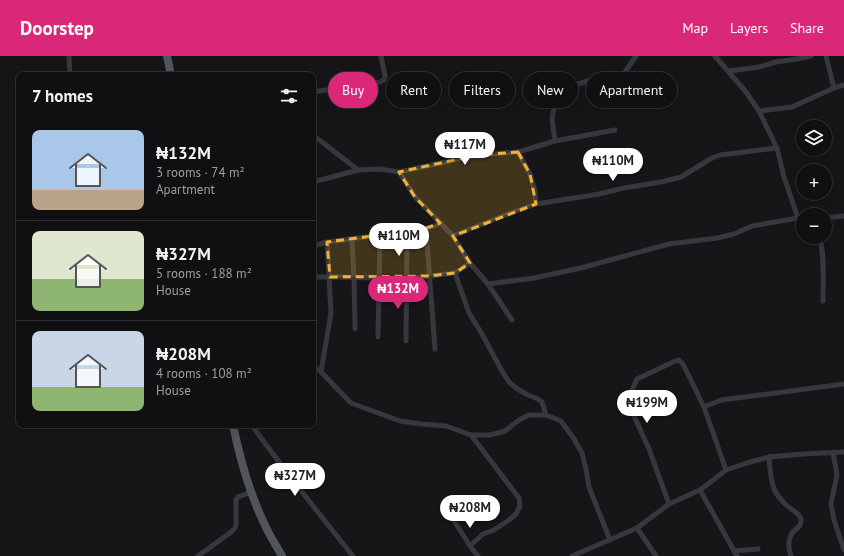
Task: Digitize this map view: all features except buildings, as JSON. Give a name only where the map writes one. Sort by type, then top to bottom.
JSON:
[{"type":"main road","points":[[167,56],[170,72]]},
{"type":"main road","points":[[234,428],[240,456],[251,492],[264,524],[282,556]]},
{"type":"street","points":[[69,56],[70,72]]},
{"type":"street","points":[[316,92],[380,82],[384,80],[385,76],[381,56]]},
{"type":"street","points":[[555,141],[552,118],[553,112],[566,93],[578,84],[625,72],[636,56]]},
{"type":"street","points":[[715,56],[746,92],[759,111],[777,148],[784,177],[796,208]]},
{"type":"street","points":[[729,72],[759,67],[776,62],[797,60],[811,56]]},
{"type":"street","points":[[826,56],[834,88]]},
{"type":"street","points":[[759,111],[792,106],[844,85]]},
{"type":"street","points":[[316,181],[358,170],[380,169],[399,172],[477,155],[518,152],[555,141],[615,130]]},
{"type":"street","points":[[316,138],[358,170]]},
{"type":"street","points":[[453,236],[536,204],[662,182],[681,177],[712,158],[777,148]]},
{"type":"street","points":[[518,152],[530,174],[535,191],[536,204]]},
{"type":"street","points":[[399,172],[416,198],[453,236],[470,263],[488,284],[512,320]]},
{"type":"street","points":[[832,217],[844,216]]},
{"type":"street","points":[[488,284],[534,278],[581,268],[669,244],[717,238],[734,234],[752,226],[796,219]]},
{"type":"street","points":[[316,245],[327,242],[380,235],[407,235],[441,223]]},
{"type":"street","points":[[426,229],[435,349]]},
{"type":"street","points":[[378,337],[380,235]]},
{"type":"street","points":[[406,341],[407,235]]},
{"type":"street","points":[[352,239],[355,329]]},
{"type":"street","points":[[321,372],[331,313],[327,242]]},
{"type":"street","points":[[821,244],[823,261],[823,301]]},
{"type":"street","points":[[316,277],[407,279],[455,273],[470,263]]},
{"type":"street","points":[[455,273],[469,313],[509,382],[516,388],[542,402],[546,415]]},
{"type":"street","points":[[668,504],[649,449],[629,405],[628,399],[637,378],[679,360],[683,364],[704,407],[726,470]]},
{"type":"street","points":[[316,368],[351,403],[400,421],[446,426],[471,435],[490,435],[505,431],[529,414],[546,415],[561,421],[582,453],[589,487],[610,540]]},
{"type":"street","points":[[704,407],[721,400],[844,384]]},
{"type":"street","points":[[254,428],[353,556]]},
{"type":"street","points":[[470,546],[483,534],[494,530],[509,520],[516,514],[520,506],[519,498],[471,435]]},
{"type":"street","points":[[833,452],[836,475],[831,504],[834,520],[844,550]]},
{"type":"street","points":[[572,556],[637,528],[668,504],[700,490],[726,470],[750,462],[769,458],[803,454],[844,452]]},
{"type":"street","points":[[769,458],[774,489],[787,507],[796,511],[802,520],[791,534],[789,543],[791,556]]},
{"type":"street","points":[[700,490],[736,554],[758,549]]},
{"type":"street","points":[[198,556],[235,528],[236,500],[238,497],[251,492]]},
{"type":"street","points":[[448,511],[478,556]]},
{"type":"street","points":[[637,528],[656,556]]},
{"type":"highlighted area","points":[[518,152],[530,174],[536,204],[453,236],[470,263],[455,273],[430,276],[330,277],[327,242],[380,235],[407,235],[440,223],[415,197],[399,172],[477,155]]}]
